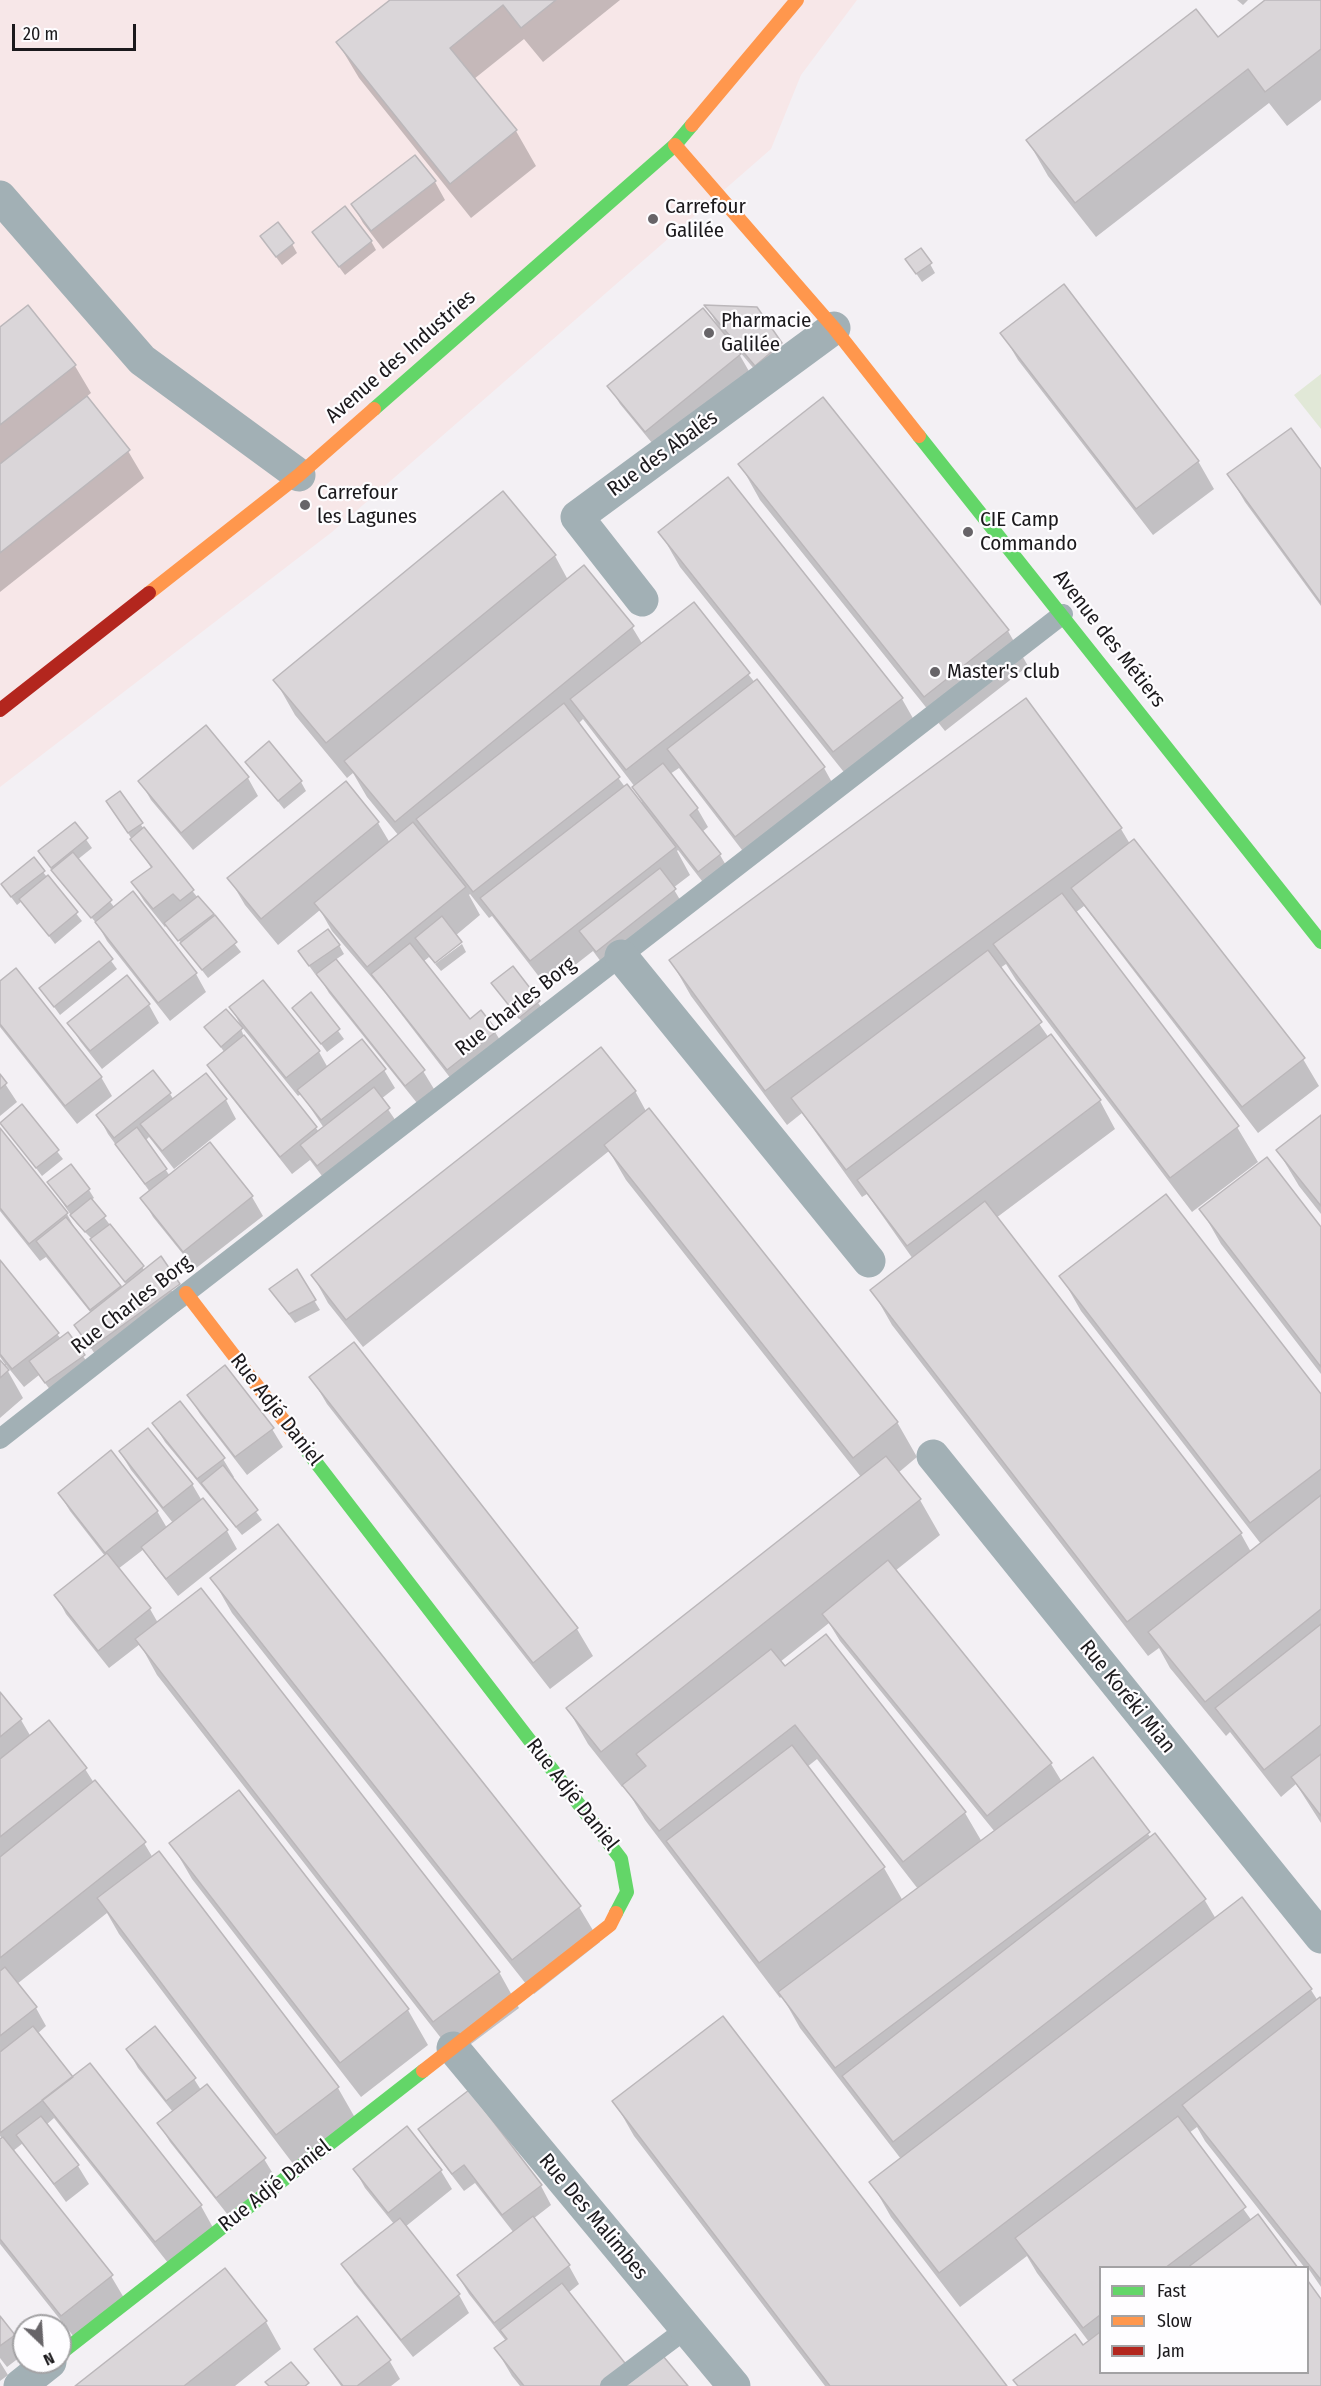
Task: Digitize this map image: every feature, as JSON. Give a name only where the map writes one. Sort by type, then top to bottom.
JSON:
[{"type":"street","name":"Avenue des Industries","points":[[0,710],[299,475],[675,145],[797,0]]},
{"type":"street","name":"Avenue des Métiers","points":[[675,145],[834,328],[1321,942]]},
{"type":"street","points":[[0,197],[142,360],[299,475]]},
{"type":"street","name":"Rue des Abalés","points":[[642,600],[577,517],[834,328]]},
{"type":"street","points":[[621,956],[869,1261]]},
{"type":"street","name":"Rue Adjé Daniel","points":[[72,2345],[610,1925],[627,1892],[621,1859],[186,1293]]},
{"type":"street","name":"Rue Koréki Mian","points":[[933,1456],[1321,1937]]},
{"type":"street","name":"Rue Des Malimbes","points":[[453,2048],[734,2386]]},
{"type":"street","points":[[20,2386],[35,2374]]},
{"type":"lane","name":"Rue Charles Borg","points":[[0,1439],[1063,614]]},
{"type":"lane","points":[[610,2386],[686,2329]]},
{"type":"shaded area","points":[[0,0],[857,0],[801,75],[771,149],[332,532],[0,787]]},
{"type":"green space","points":[[1321,374],[1321,429],[1294,395]]},
{"type":"building","points":[[390,0],[556,0],[521,28],[503,5],[450,48],[517,130],[450,184],[336,42]]},
{"type":"building","points":[[1265,0],[1321,0],[1321,49],[1265,92],[1248,69],[1075,203],[1026,140],[1196,9],[1218,37]]},
{"type":"building","points":[[415,155],[436,181],[371,231],[351,204]]},
{"type":"building","points":[[345,206],[372,241],[339,267],[312,232]]},
{"type":"building","points":[[278,222],[294,243],[276,257],[260,236]]},
{"type":"building","points":[[921,248],[932,263],[916,274],[905,259]]},
{"type":"building","points":[[1064,284],[1199,461],[1136,509],[1000,333]]},
{"type":"building","points":[[28,305],[76,365],[0,425],[0,327]]},
{"type":"building","points":[[704,305],[757,307],[782,343],[755,366]]},
{"type":"building","points":[[703,308],[741,354],[645,432],[607,386]]},
{"type":"building","points":[[87,396],[130,450],[0,553],[0,464]]},
{"type":"building","points":[[823,397],[1009,630],[924,697],[738,464]]},
{"type":"building","points":[[1291,428],[1321,469],[1321,603],[1227,474]]},
{"type":"building","points":[[728,477],[903,698],[833,752],[658,532]]},
{"type":"building","points":[[503,491],[556,555],[326,743],[273,680]]},
{"type":"building","points":[[584,565],[634,626],[395,822],[344,761]]},
{"type":"building","points":[[694,602],[750,673],[626,770],[570,699]]},
{"type":"building","points":[[757,679],[825,767],[735,837],[667,749]]},
{"type":"building","points":[[1026,698],[1122,828],[765,1091],[669,960]]},
{"type":"building","points":[[564,703],[620,777],[473,892],[416,819]]},
{"type":"building","points":[[206,725],[249,777],[181,833],[138,781]]},
{"type":"building","points":[[269,741],[302,781],[278,801],[245,762]]},
{"type":"building","points":[[663,763],[698,808],[690,815],[721,854],[698,872],[632,787]]},
{"type":"building","points":[[346,781],[379,822],[261,919],[227,878]]},
{"type":"building","points":[[627,784],[676,847],[530,961],[480,898]]},
{"type":"building","points":[[120,791],[143,823],[128,833],[106,801]]},
{"type":"building","points":[[75,822],[88,838],[51,868],[38,851]]},
{"type":"building","points":[[413,822],[466,887],[367,967],[314,903]]},
{"type":"building","points":[[144,827],[194,890],[180,901],[173,894],[153,909],[131,882],[152,867],[130,839]]},
{"type":"building","points":[[1134,839],[1305,1058],[1242,1107],[1071,888]]},
{"type":"building","points":[[73,852],[112,900],[91,918],[51,870]]},
{"type":"building","points":[[34,857],[45,871],[11,897],[1,884]]},
{"type":"building","points":[[660,868],[676,889],[596,952],[579,931]]},
{"type":"building","points":[[48,875],[78,912],[49,936],[19,899]]},
{"type":"building","points":[[133,891],[197,973],[158,1003],[95,922]]},
{"type":"building","points":[[1062,893],[1239,1126],[1170,1178],[993,944]]},
{"type":"building","points":[[198,896],[214,914],[178,941],[164,923]]},
{"type":"building","points":[[215,915],[237,942],[202,970],[180,943]]},
{"type":"building","points":[[442,916],[462,942],[435,963],[415,938]]},
{"type":"building","points":[[328,929],[340,945],[309,966],[298,951]]},
{"type":"building","points":[[99,941],[113,959],[54,1007],[39,988]]},
{"type":"building","points":[[410,943],[470,1019],[481,1010],[497,1031],[447,1070],[371,974]]},
{"type":"building","points":[[988,950],[1042,1022],[846,1170],[791,1098]]},
{"type":"building","points":[[336,959],[425,1070],[405,1086],[316,974]]},
{"type":"building","points":[[513,966],[540,1001],[519,1018],[491,983]]},
{"type":"building","points":[[16,968],[102,1077],[65,1106],[0,1024],[0,981]]},
{"type":"building","points":[[127,975],[150,1004],[90,1051],[67,1023]]},
{"type":"building","points":[[263,980],[320,1051],[286,1078],[229,1007]]},
{"type":"building","points":[[311,992],[340,1029],[321,1044],[292,1008]]},
{"type":"building","points":[[226,1009],[243,1028],[221,1047],[204,1027]]},
{"type":"building","points":[[1051,1034],[1101,1100],[907,1246],[857,1180]]},
{"type":"building","points":[[244,1035],[317,1127],[280,1157],[207,1065]]},
{"type":"building","points":[[362,1039],[386,1069],[321,1120],[297,1090]]},
{"type":"building","points":[[601,1047],[636,1091],[346,1320],[311,1275]]},
{"type":"building","points":[[153,1070],[171,1093],[114,1138],[96,1115]]},
{"type":"building","points":[[206,1073],[227,1099],[162,1151],[140,1124]]},
{"type":"building","points":[[0,1074],[7,1083],[0,1089]]},
{"type":"building","points":[[374,1087],[390,1108],[317,1166],[300,1145]]},
{"type":"building","points":[[22,1104],[59,1150],[36,1168],[0,1123]]},
{"type":"building","points":[[649,1108],[898,1422],[853,1458],[604,1145]]},
{"type":"building","points":[[1321,1115],[1321,1206],[1276,1150]]},
{"type":"building","points":[[137,1127],[167,1169],[145,1184],[115,1144]]},
{"type":"building","points":[[0,1128],[68,1213],[29,1244],[0,1208]]},
{"type":"building","points":[[210,1142],[253,1196],[183,1252],[140,1198]]},
{"type":"building","points":[[1267,1157],[1321,1227],[1321,1367],[1199,1209]]},
{"type":"building","points":[[71,1164],[90,1189],[67,1207],[47,1182]]},
{"type":"building","points":[[1166,1194],[1321,1394],[1321,1469],[1250,1523],[1059,1276]]},
{"type":"building","points":[[91,1198],[106,1216],[85,1232],[70,1215]]},
{"type":"building","points":[[985,1201],[1242,1533],[1127,1622],[870,1290]]},
{"type":"building","points":[[66,1217],[121,1286],[90,1310],[36,1241]]},
{"type":"building","points":[[110,1224],[144,1266],[125,1282],[90,1239]]},
{"type":"building","points":[[161,1256],[180,1284],[91,1348],[74,1325]]},
{"type":"building","points":[[0,1260],[59,1333],[12,1369],[0,1354]]},
{"type":"building","points":[[297,1269],[316,1300],[289,1314],[269,1289]]},
{"type":"building","points":[[68,1332],[85,1355],[45,1383],[29,1361]]},
{"type":"building","points":[[354,1342],[578,1628],[533,1663],[309,1377]]},
{"type":"building","points":[[0,1360],[9,1370],[0,1378]]},
{"type":"building","points":[[225,1365],[274,1428],[235,1457],[187,1395]]},
{"type":"building","points":[[180,1401],[225,1458],[197,1479],[152,1423]]},
{"type":"building","points":[[148,1428],[193,1484],[163,1508],[119,1451]]},
{"type":"building","points":[[111,1450],[158,1511],[105,1553],[58,1493]]},
{"type":"building","points":[[886,1456],[921,1499],[601,1752],[566,1708]]},
{"type":"building","points":[[223,1465],[258,1510],[236,1527],[201,1483]]},
{"type":"building","points":[[1321,1495],[1321,1609],[1205,1702],[1148,1632]]},
{"type":"building","points":[[203,1498],[228,1530],[166,1579],[141,1547]]},
{"type":"building","points":[[278,1524],[581,1906],[512,1960],[210,1578]]},
{"type":"building","points":[[107,1553],[151,1608],[98,1651],[54,1595]]},
{"type":"building","points":[[888,1560],[1052,1763],[987,1816],[822,1614]]},
{"type":"building","points":[[201,1588],[500,1972],[433,2022],[135,1639]]},
{"type":"building","points":[[1321,1624],[1321,1725],[1264,1770],[1215,1708]]},
{"type":"building","points":[[826,1634],[966,1812],[903,1862],[795,1725],[659,1831],[622,1785],[646,1766],[636,1754],[771,1649],[785,1666]]},
{"type":"building","points":[[0,1692],[22,1719],[0,1737]]},
{"type":"building","points":[[49,1720],[87,1768],[0,1837],[0,1759]]},
{"type":"building","points":[[792,1745],[885,1867],[759,1963],[666,1841]]},
{"type":"building","points":[[1321,1754],[1321,1816],[1291,1777]]},
{"type":"building","points":[[1093,1757],[1150,1832],[835,2068],[778,1992]]},
{"type":"building","points":[[95,1780],[146,1842],[0,1958],[0,1857]]},
{"type":"building","points":[[239,1790],[409,2009],[340,2063],[169,1843]]},
{"type":"building","points":[[1155,1833],[1206,1899],[893,2142],[842,2076]]},
{"type":"building","points":[[159,1851],[339,2087],[276,2135],[97,1898]]},
{"type":"building","points":[[1242,1897],[1312,1989],[939,2273],[869,2182]]},
{"type":"building","points":[[5,1967],[37,2007],[0,2036],[0,1971]]},
{"type":"building","points":[[1320,1997],[1321,1999],[1321,2280],[1182,2105]]},
{"type":"building","points":[[723,2016],[1007,2386],[830,2386],[612,2101]]},
{"type":"building","points":[[33,2026],[73,2077],[0,2133],[0,2052]]},
{"type":"building","points":[[155,2026],[196,2078],[166,2101],[126,2049]]},
{"type":"building","points":[[90,2063],[202,2205],[155,2242],[42,2100]]},
{"type":"building","points":[[207,2084],[266,2158],[216,2198],[157,2123]]},
{"type":"building","points":[[469,2090],[542,2185],[502,2215],[464,2165],[452,2174],[418,2129]]},
{"type":"building","points":[[41,2116],[79,2165],[54,2184],[16,2135]]},
{"type":"building","points":[[1178,2116],[1246,2207],[1168,2266],[1099,2266],[1099,2316],[1083,2328],[1015,2238]]},
{"type":"building","points":[[407,2126],[442,2170],[388,2213],[353,2169]]},
{"type":"building","points":[[3,2137],[113,2275],[64,2314],[59,2314],[0,2239],[0,2139]]},
{"type":"building","points":[[1258,2214],[1297,2266],[1190,2266]]},
{"type":"building","points":[[533,2216],[570,2265],[494,2323],[457,2275]]},
{"type":"building","points":[[400,2218],[460,2294],[401,2340],[341,2264]]},
{"type":"building","points":[[225,2268],[267,2321],[184,2386],[75,2386]]},
{"type":"building","points":[[1309,2282],[1321,2299],[1321,2386],[1018,2386],[1013,2380],[1075,2334],[1083,2345],[1099,2333],[1099,2374],[1309,2374]]},
{"type":"building","points":[[562,2283],[628,2367],[603,2386],[524,2386],[494,2348],[507,2339],[500,2330]]},
{"type":"building","points":[[0,2316],[12,2331],[12,2337],[0,2346]]},
{"type":"building","points":[[357,2316],[391,2360],[357,2386],[343,2386],[314,2349]]},
{"type":"building","points":[[663,2356],[688,2386],[625,2386]]},
{"type":"building","points":[[291,2362],[309,2383],[305,2386],[269,2386],[265,2382]]},
{"type":"traffic: fast","points":[[374,409],[675,145],[692,125]]},
{"type":"traffic: fast","points":[[919,436],[1321,942]]},
{"type":"traffic: fast","points":[[301,1443],[621,1859],[627,1892],[616,1913]]},
{"type":"traffic: fast","points":[[72,2345],[423,2071]]},
{"type":"traffic: slow","points":[[692,125],[797,0]]},
{"type":"traffic: slow","points":[[675,145],[834,328],[919,436]]},
{"type":"traffic: slow","points":[[149,593],[299,475],[374,409]]},
{"type":"traffic: slow","points":[[186,1293],[301,1443]]},
{"type":"traffic: slow","points":[[423,2071],[610,1925],[616,1913]]},
{"type":"traffic: jam","points":[[0,710],[149,593]]},
{"type":"place","name":"Carrefour Galilée","points":[[653,219]]},
{"type":"place","name":"Pharmacie Galilée","points":[[709,333]]},
{"type":"place","name":"Carrefour les Lagunes","points":[[305,505]]},
{"type":"place","name":"CIE Camp Commando","points":[[968,532]]},
{"type":"place","name":"Master's club","points":[[935,672]]}]
